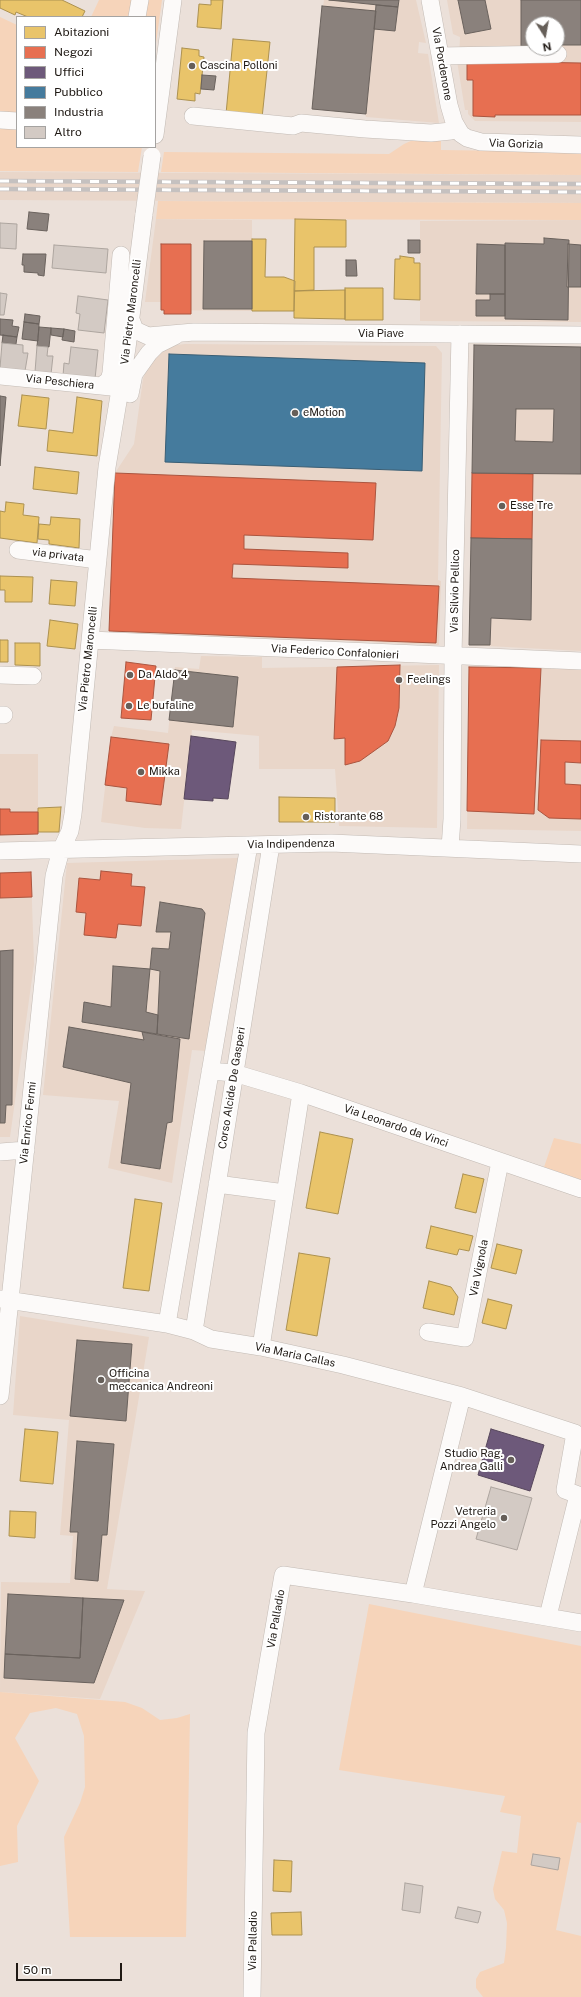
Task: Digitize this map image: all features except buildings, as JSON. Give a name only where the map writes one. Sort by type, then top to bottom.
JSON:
[{"type":"street","points":[[137,16],[140,0]]},
{"type":"street","points":[[156,128],[173,0]]},
{"type":"street","name":"Via Pordenone","points":[[430,0],[449,105],[457,128]]},
{"type":"street","points":[[440,56],[525,55]]},
{"type":"street","points":[[193,116],[293,126],[301,123],[431,133],[451,131],[457,128]]},
{"type":"street","points":[[0,120],[16,121]]},
{"type":"street","name":"Via Gorizia","points":[[457,128],[466,138],[480,142],[581,145]]},
{"type":"street","name":"Via Pietro Maroncelli","points":[[61,850],[70,831],[73,814],[107,467],[121,388],[153,152]]},
{"type":"street","points":[[101,386],[109,380],[111,373],[120,254]]},
{"type":"street","points":[[133,295],[138,314],[148,325],[165,331],[187,332]]},
{"type":"street","points":[[130,317],[135,330],[143,334],[154,336],[187,332]]},
{"type":"street","name":"Via Pietro Maroncelli","points":[[107,467],[122,426],[134,374],[157,345],[174,336],[187,332]]},
{"type":"street","name":"Via Piave","points":[[187,332],[581,335]]},
{"type":"street","name":"Via Silvio Pellico","points":[[450,848],[452,819],[453,656],[460,334]]},
{"type":"street","name":"Via Peschiera","points":[[0,376],[121,388]]},
{"type":"street","name":"via privata","points":[[18,550],[98,560]]},
{"type":"street","name":"Via Federico Confalonieri","points":[[90,640],[581,661]]},
{"type":"street","points":[[0,674],[33,676]]},
{"type":"street","name":"Via Indipendenza","points":[[0,851],[336,843],[581,854]]},
{"type":"street","points":[[167,1324],[249,845]]},
{"type":"street","name":"Corso Alcide De Gasperi","points":[[194,1331],[271,845]]},
{"type":"street","name":"Via Enrico Fermi","points":[[0,1396],[5,1300],[26,1150],[54,876],[61,850]]},
{"type":"street","name":"Via Leonardo da Vinci","points":[[210,1071],[234,1073],[301,1094],[581,1189]]},
{"type":"street","points":[[261,1347],[301,1094]]},
{"type":"street","points":[[0,1152],[26,1150]]},
{"type":"street","name":"Via Vignola","points":[[428,1332],[465,1338],[500,1162]]},
{"type":"street","points":[[217,1184],[285,1194]]},
{"type":"street","name":"Via Maria Callas","points":[[5,1300],[167,1324],[194,1331],[211,1339],[261,1347],[343,1365],[462,1396],[575,1433],[565,1490],[580,1496]]},
{"type":"street","points":[[462,1396],[413,1594],[548,1616],[581,1623]]},
{"type":"street","points":[[548,1616],[580,1496]]},
{"type":"street","name":"Via Palladio","points":[[252,1997],[256,1733],[283,1575],[413,1594]]},
{"type":"shaded area","points":[[99,0],[162,0],[156,43],[156,16],[91,16]]},
{"type":"shaded area","points":[[324,0],[416,0],[426,43],[419,42],[418,53],[428,54],[439,123],[366,117],[365,114],[312,109],[322,6]]},
{"type":"shaded area","points":[[447,0],[581,0],[581,122],[475,121],[468,114],[468,110],[465,110],[457,61],[459,60],[460,37],[453,34]]},
{"type":"shaded area","points":[[0,17],[16,25],[16,148],[142,148],[138,172],[0,171]]},
{"type":"shaded area","points":[[441,139],[441,150],[581,152],[581,175],[161,172],[164,152],[389,154],[413,140]]},
{"type":"shaded area","points":[[0,172],[581,175],[581,203],[0,200]]},
{"type":"shaded area","points":[[158,201],[581,203],[581,220],[156,219]]},
{"type":"shaded area","points":[[156,219],[252,220],[252,311],[161,310],[161,302],[145,302]]},
{"type":"shaded area","points":[[581,220],[581,322],[420,321],[420,221]]},
{"type":"shaded area","points":[[185,344],[436,346],[442,353],[438,580],[441,581],[439,645],[109,631],[115,473],[134,444],[143,379],[151,360],[170,346]]},
{"type":"shaded area","points":[[474,345],[581,347],[581,651],[469,645]]},
{"type":"shaded area","points":[[201,656],[262,657],[262,668],[439,665],[437,828],[339,826],[335,769],[259,769],[259,736],[192,730],[181,829],[145,828],[101,822],[111,737],[114,726],[168,733],[175,667],[199,669]]},
{"type":"shaded area","points":[[469,667],[581,669],[581,831],[467,829]]},
{"type":"shaded area","points":[[0,754],[38,754],[38,834],[0,835]]},
{"type":"shaded area","points":[[238,858],[206,1051],[192,1050],[172,1183],[108,1168],[119,1101],[43,1095],[67,863]]},
{"type":"shaded area","points":[[31,872],[34,964],[10,1137],[0,1137],[0,873]]},
{"type":"shaded area","points":[[554,1138],[581,1144],[581,1180],[544,1167]]},
{"type":"shaded area","points":[[20,1316],[149,1337],[107,1589],[145,1591],[100,1699],[0,1692],[1,1582],[70,1583],[73,1536],[60,1535],[69,1420],[13,1415]]},
{"type":"shaded area","points":[[369,1604],[581,1646],[581,1823],[577,1822],[556,1930],[581,1936],[581,1997],[483,1997],[476,1988],[476,1979],[480,1972],[504,1963],[507,1923],[504,1910],[495,1899],[493,1889],[502,1851],[517,1853],[521,1816],[500,1812],[505,1796],[339,1770]]},
{"type":"shaded area","points":[[0,1692],[125,1702],[142,1708],[160,1720],[177,1718],[190,1714],[186,1937],[70,1937],[64,1837],[80,1803],[85,1787],[84,1736],[77,1714],[56,1708],[30,1713],[15,1738],[39,1781],[17,1826],[18,1862],[0,1866]]},
{"type":"railway","points":[[0,181],[581,184]]},
{"type":"railway","points":[[0,189],[581,192]]},
{"type":"place","name":"Cascina Polloni","points":[[192,66]]},
{"type":"place","name":"eMotion","points":[[295,413]]},
{"type":"place","name":"Esse Tre","points":[[502,506]]},
{"type":"place","name":"Da Aldo 4","points":[[130,675]]},
{"type":"place","name":"Feelings","points":[[399,680]]},
{"type":"place","name":"Le bufaline","points":[[129,706]]},
{"type":"place","name":"Mikka","points":[[141,772]]},
{"type":"place","name":"Ristorante 68","points":[[306,817]]},
{"type":"place","name":"Officina meccanica Andreoni","points":[[101,1380]]},
{"type":"place","name":"Studio Rag. Andrea Galli","points":[[511,1460]]},
{"type":"place","name":"Vetreria Pozzi Angelo","points":[[504,1518]]}]
